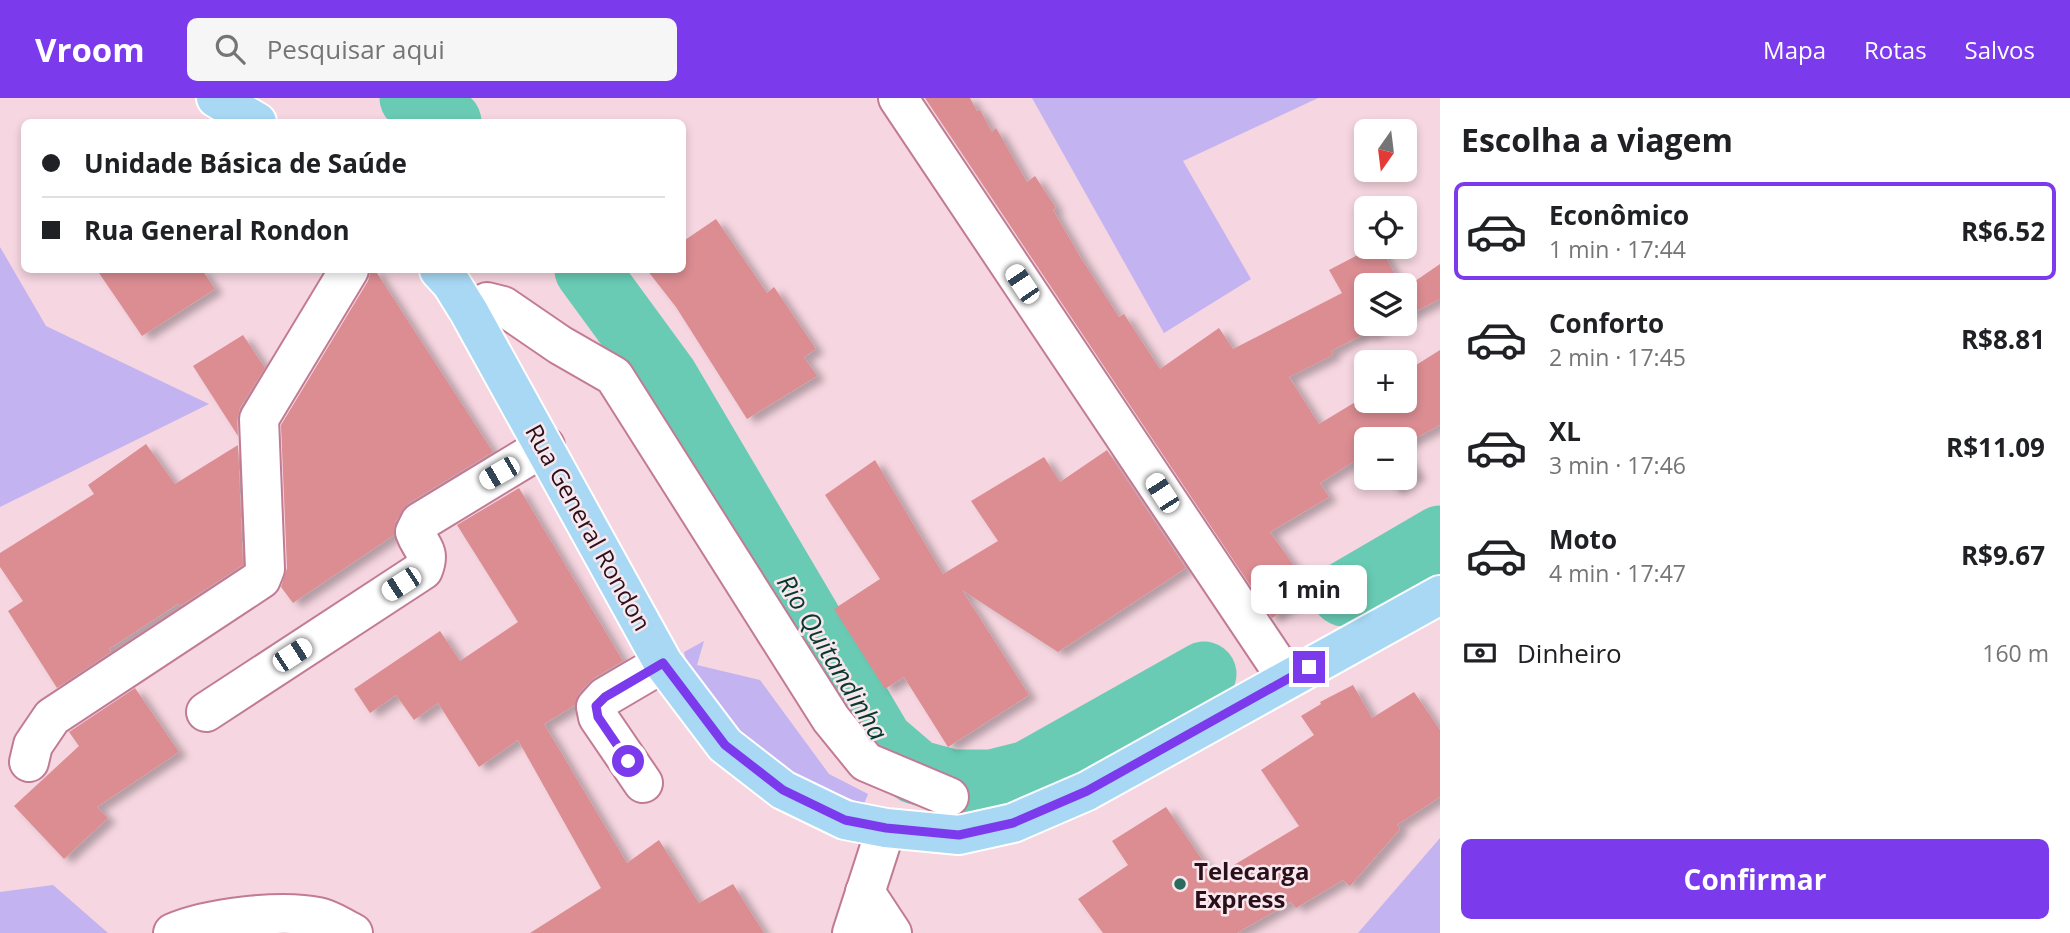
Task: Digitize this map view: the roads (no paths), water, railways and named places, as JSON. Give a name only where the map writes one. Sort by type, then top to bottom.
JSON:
[{"type":"main road","points":[[216,98],[258,113]]},
{"type":"main road","name":"Rua General Rondon","points":[[442,273],[452,283],[545,446],[663,663],[725,745],[783,790],[845,820],[886,828],[959,835],[1013,823],[1087,791],[1440,595]]},
{"type":"street","points":[[898,98],[1287,679]]},
{"type":"street","points":[[29,762],[33,745],[52,717],[261,579],[265,569],[259,419],[347,273]]},
{"type":"street","points":[[469,312],[487,302],[503,306],[560,345],[614,376],[831,719],[866,762],[949,797]]},
{"type":"street","points":[[206,712],[423,570],[427,560],[426,552],[415,532],[420,522],[545,446]]},
{"type":"street","points":[[643,783],[598,717],[596,706],[605,697],[663,663]]},
{"type":"street","points":[[852,933],[886,828]]},
{"type":"street","points":[[866,892],[892,933]]},
{"type":"street","points":[[173,933],[185,928],[257,914],[320,917],[353,933]]},
{"type":"waterway","name":"Rio Quitandinha","points":[[412,98],[444,119]]},
{"type":"waterway","name":"Rio Quitandinha","points":[[589,273],[666,378],[881,742],[916,772],[953,782],[992,782],[1028,773],[1204,674]]},
{"type":"waterway","name":"Rio Quitandinha","points":[[1344,594],[1440,538]]},
{"type":"place","name":"Telecarga Express","points":[[1180,884]]}]
